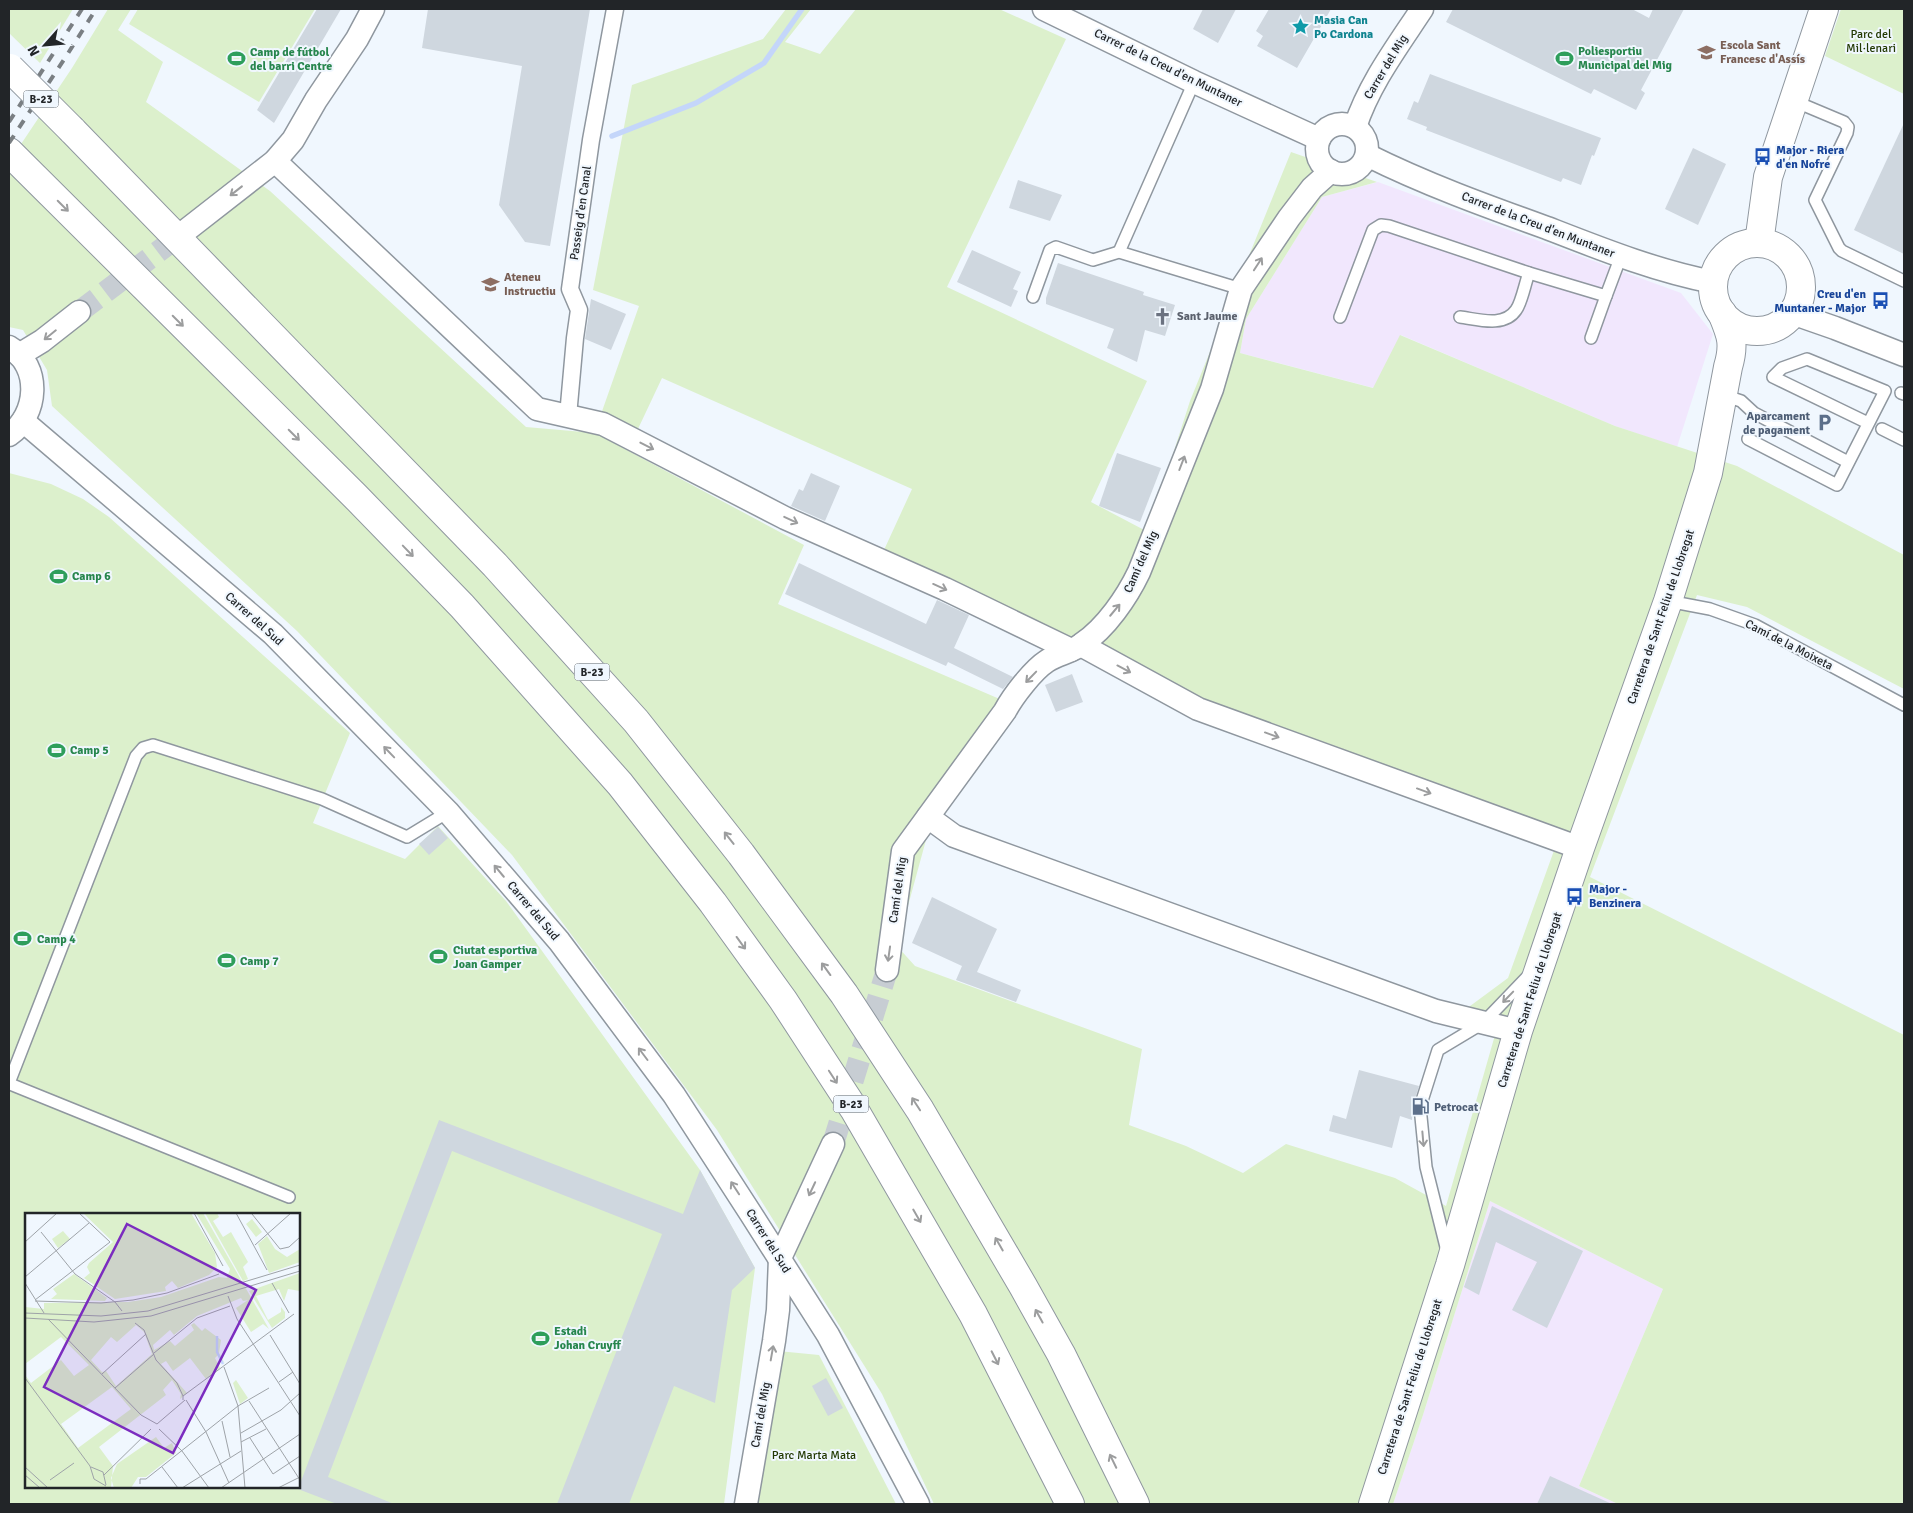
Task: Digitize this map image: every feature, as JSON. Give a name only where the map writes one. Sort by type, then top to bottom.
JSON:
[{"type":"main road","points":[[1758,243],[1768,177],[1824,9]]},
{"type":"main road","name":"B-23","points":[[9,68],[72,130],[495,565],[636,721],[741,854],[844,994],[920,1110],[1061,1354],[1135,1504]]},
{"type":"main road","name":"B-23","points":[[9,152],[356,496],[449,592],[620,784],[778,992],[854,1109],[973,1314],[1070,1504]]},
{"type":"main road","points":[[1758,243],[1779,249],[1787,255],[1796,268],[1801,284],[1800,294],[1792,314],[1778,326],[1753,331],[1738,326],[1722,313],[1715,298],[1714,282],[1717,268],[1729,254],[1745,245],[1758,243]]},
{"type":"main road","name":"Carretera de Sant Feliu de Llobregat","points":[[1372,1504],[1450,1265],[1518,1031],[1580,848],[1668,601],[1708,473],[1732,354],[1732,336],[1722,313]]},
{"type":"main road","points":[[1732,354],[1744,342],[1763,330]]},
{"type":"street","points":[[184,232],[274,161],[292,140],[357,39],[373,9]]},
{"type":"street","name":"Passeig d'en Canal","points":[[568,416],[574,338],[579,310],[570,289],[591,140],[615,9]]},
{"type":"street","name":"Carrer de la Creu d'en Muntaner","points":[[1044,9],[1194,82],[1319,139]]},
{"type":"street","name":"Carrer del Mig","points":[[1355,127],[1362,106],[1376,79],[1422,9]]},
{"type":"street","points":[[1344,124],[1355,127],[1363,134],[1367,144],[1367,155],[1359,168],[1353,172],[1338,174],[1331,171],[1322,164],[1318,154],[1319,139],[1332,126],[1344,124]]},
{"type":"street","name":"Carrer de la Creu d'en Muntaner","points":[[1367,155],[1405,174],[1621,256],[1680,275],[1714,282]]},
{"type":"street","points":[[274,161],[537,410],[603,424],[785,518],[1076,648],[1198,709],[1580,848]]},
{"type":"street","name":"Camí del Mig","points":[[887,970],[903,851],[1005,710],[1015,693],[1046,661],[1076,648],[1095,634],[1128,594],[1139,572],[1212,389],[1241,289],[1289,218],[1312,188],[1331,171]]},
{"type":"street","points":[[16,428],[32,402],[33,389],[26,364],[14,351],[42,341],[79,312]]},
{"type":"street","points":[[1792,314],[1831,326],[1904,355]]},
{"type":"street","name":"Carrer del Sud","points":[[16,428],[273,634],[448,812],[559,941],[668,1087],[780,1258],[855,1384],[918,1504]]},
{"type":"street","points":[[928,816],[954,836],[1436,1011],[1518,1031]]},
{"type":"street","name":"Camí del Mig","points":[[746,1504],[776,1326],[780,1258],[833,1144]]},
{"type":"street","points":[[776,1326],[788,1317],[813,1312]]},
{"type":"lane","points":[[1118,252],[1194,82]]},
{"type":"lane","points":[[1794,101],[1844,122],[1848,127],[1847,133],[1814,200],[1839,248],[1904,280]]},
{"type":"lane","points":[[1340,317],[1373,230],[1381,226],[1606,296]]},
{"type":"lane","points":[[1033,297],[1050,250],[1056,247],[1093,260],[1118,252],[1241,289]]},
{"type":"lane","points":[[1591,338],[1621,256]]},
{"type":"lane","points":[[1460,317],[1498,322],[1508,318],[1516,310],[1529,273]]},
{"type":"lane","points":[[1748,439],[1837,485],[1885,391],[1807,359],[1782,368],[1773,377],[1868,423]]},
{"type":"lane","points":[[1723,395],[1741,401],[1754,413],[1848,462]]},
{"type":"lane","points":[[1882,429],[1904,440]]},
{"type":"lane","name":"Camí de la Moixeta","points":[[1668,601],[1710,609],[1755,625],[1904,705]]},
{"type":"lane","points":[[289,1197],[9,1084],[136,756],[143,748],[152,745],[322,799],[407,837],[448,812]]},
{"type":"lane","points":[[1450,1265],[1442,1225],[1426,1167],[1420,1106],[1438,1050],[1483,1023],[1541,962]]},
{"type":"shaded area","points":[[1378,182],[1681,293],[1713,334],[1677,447],[1615,426],[1401,335],[1374,388],[1240,353],[1246,319],[1322,197]]},
{"type":"shaded area","points":[[1490,1201],[1663,1289],[1579,1486],[1618,1504],[1393,1504]]},
{"type":"green space","points":[[9,9],[73,9],[40,63],[9,33]]},
{"type":"green space","points":[[108,9],[131,9],[118,30],[163,62],[146,102],[270,191],[526,427],[595,433],[804,545],[778,604],[1002,700],[1060,638],[884,550],[912,489],[662,378],[637,431],[600,417],[639,306],[593,290],[632,85],[763,39],[786,9],[811,9],[785,42],[820,54],[856,9],[999,9],[1066,39],[947,287],[1147,381],[1091,502],[1148,532],[1190,401],[1291,152],[1377,182],[1322,197],[1246,319],[1240,353],[1373,388],[1400,335],[1615,426],[1737,466],[1904,555],[1904,689],[1747,607],[1697,595],[1590,877],[1904,1035],[1904,1504],[1618,1504],[1579,1486],[1663,1289],[1490,1201],[1393,1504],[934,1504],[882,1394],[717,1130],[512,855],[297,631],[52,406],[47,370],[23,330],[9,327],[9,162],[72,68]],"holes":[[[1089,655],[1556,845],[1508,978],[1462,1012],[1495,1035],[1446,1206],[1395,1178],[1286,1144],[1243,1173],[1186,1146],[1129,1125],[1142,1049],[915,966],[897,946],[926,840],[940,813],[1052,665]]]},
{"type":"green space","name":"Camp de fútbol del barri Centre","points":[[138,9],[315,9],[259,102],[129,24]]},
{"type":"green space","name":"Parc del Mil·lenari","points":[[1841,9],[1904,9],[1904,94],[1825,56]]},
{"type":"green space","name":"Ciutat esportiva Joan Gamper","points":[[9,473],[51,484],[83,499],[109,517],[350,733],[313,823],[405,859],[438,826],[506,901],[700,1170],[755,1268],[724,1504],[9,1504]]},
{"type":"green space","name":"Parc Marta Mata","points":[[778,1351],[819,1355],[896,1504],[756,1504]]},
{"type":"building","points":[[317,9],[341,9],[274,123],[257,110]]},
{"type":"building","points":[[428,9],[590,9],[550,246],[525,242],[499,205],[522,66],[422,48]]},
{"type":"building","points":[[1203,9],[1236,9],[1218,43],[1193,29]]},
{"type":"building","points":[[1269,9],[1331,9],[1297,68],[1257,46],[1263,36],[1256,31]]},
{"type":"building","name":"Poliesportiu Municipal del Mig","points":[[1453,9],[1632,9],[1649,18],[1653,9],[1684,9],[1641,90],[1645,93],[1636,110],[1594,89],[1591,94],[1446,22]]},
{"type":"building","points":[[1430,74],[1601,138],[1594,156],[1592,155],[1581,185],[1563,178],[1561,182],[1426,130],[1427,127],[1407,119],[1414,101],[1418,103]]},
{"type":"building","points":[[1904,123],[1904,254],[1854,230]]},
{"type":"building","points":[[1693,148],[1726,164],[1698,225],[1665,209]]},
{"type":"building","points":[[1018,180],[1062,195],[1050,221],[1009,208]]},
{"type":"building","points":[[972,250],[1021,272],[1013,289],[1018,291],[1011,307],[957,282]]},
{"type":"building","points":[[1058,263],[1144,292],[1143,295],[1175,305],[1165,336],[1145,330],[1137,362],[1107,348],[1114,329],[1046,304],[1046,298]]},
{"type":"building","points":[[591,299],[626,314],[611,350],[585,339]]},
{"type":"building","points":[[1117,453],[1161,468],[1140,522],[1099,506]]},
{"type":"building","points":[[811,473],[840,486],[825,521],[791,506],[799,489],[803,491]]},
{"type":"building","points":[[799,563],[926,624],[937,600],[969,615],[954,648],[1013,677],[1003,689],[948,662],[946,666],[785,594]]},
{"type":"building","points":[[1072,674],[1083,702],[1056,712],[1045,685]]},
{"type":"building","points":[[438,827],[448,838],[429,855],[419,844]]},
{"type":"building","points":[[932,897],[997,929],[977,972],[1021,990],[1016,1002],[956,980],[962,966],[912,943]]},
{"type":"building","points":[[1359,1070],[1419,1086],[1413,1105],[1412,1120],[1400,1116],[1392,1148],[1329,1131],[1333,1115],[1346,1119]]},
{"type":"building","points":[[439,1120],[683,1214],[700,1170],[755,1268],[732,1290],[715,1403],[674,1386],[629,1504],[557,1504],[662,1234],[452,1151],[328,1477],[394,1504],[337,1504],[298,1489],[300,1488]]},
{"type":"building","points":[[1492,1206],[1583,1251],[1547,1328],[1512,1310],[1537,1262],[1496,1242],[1479,1295],[1464,1287]]},
{"type":"building","points":[[826,1378],[843,1408],[828,1416],[812,1386]]},
{"type":"building","points":[[1550,1476],[1612,1504],[1537,1504]]},
{"type":"waterway","points":[[612,136],[696,103],[764,63],[802,9]]},
{"type":"tunnel","points":[[79,312],[184,232]]},
{"type":"tunnel","points":[[833,1144],[887,970]]},
{"type":"railway","points":[[9,122],[82,9]]},
{"type":"railway","points":[[9,143],[96,9]]},
{"type":"place","name":"Masia Can Po Cardona","points":[[1300,27]]},
{"type":"place","name":"Escola Sant Francesc d'Assís","points":[[1706,52]]},
{"type":"place","name":"Poliesportiu Municipal del Mig","points":[[1564,58]]},
{"type":"place","name":"Camp de fútbol del barri Centre","points":[[236,59]]},
{"type":"place","name":"Major - Riera d'en Nofre","points":[[1762,157]]},
{"type":"place","name":"Ateneu Instructiu","points":[[490,284]]},
{"type":"place","name":"Creu d'en Muntaner - Major","points":[[1880,301]]},
{"type":"place","name":"Sant Jaume","points":[[1163,316]]},
{"type":"place","name":"Aparcament de pagament","points":[[1824,423]]},
{"type":"place","name":"Camp 6","points":[[58,576]]},
{"type":"place","name":"Camp 5","points":[[56,750]]},
{"type":"place","name":"Major - Benzinera","points":[[1575,896]]},
{"type":"place","name":"Camp 4","points":[[23,939]]},
{"type":"place","name":"Ciutat esportiva Joan Gamper","points":[[439,957]]},
{"type":"place","name":"Camp 7","points":[[226,961]]},
{"type":"place","name":"Petrocat","points":[[1420,1107]]},
{"type":"place","name":"Estadi Johan Cruyff","points":[[540,1338]]}]
